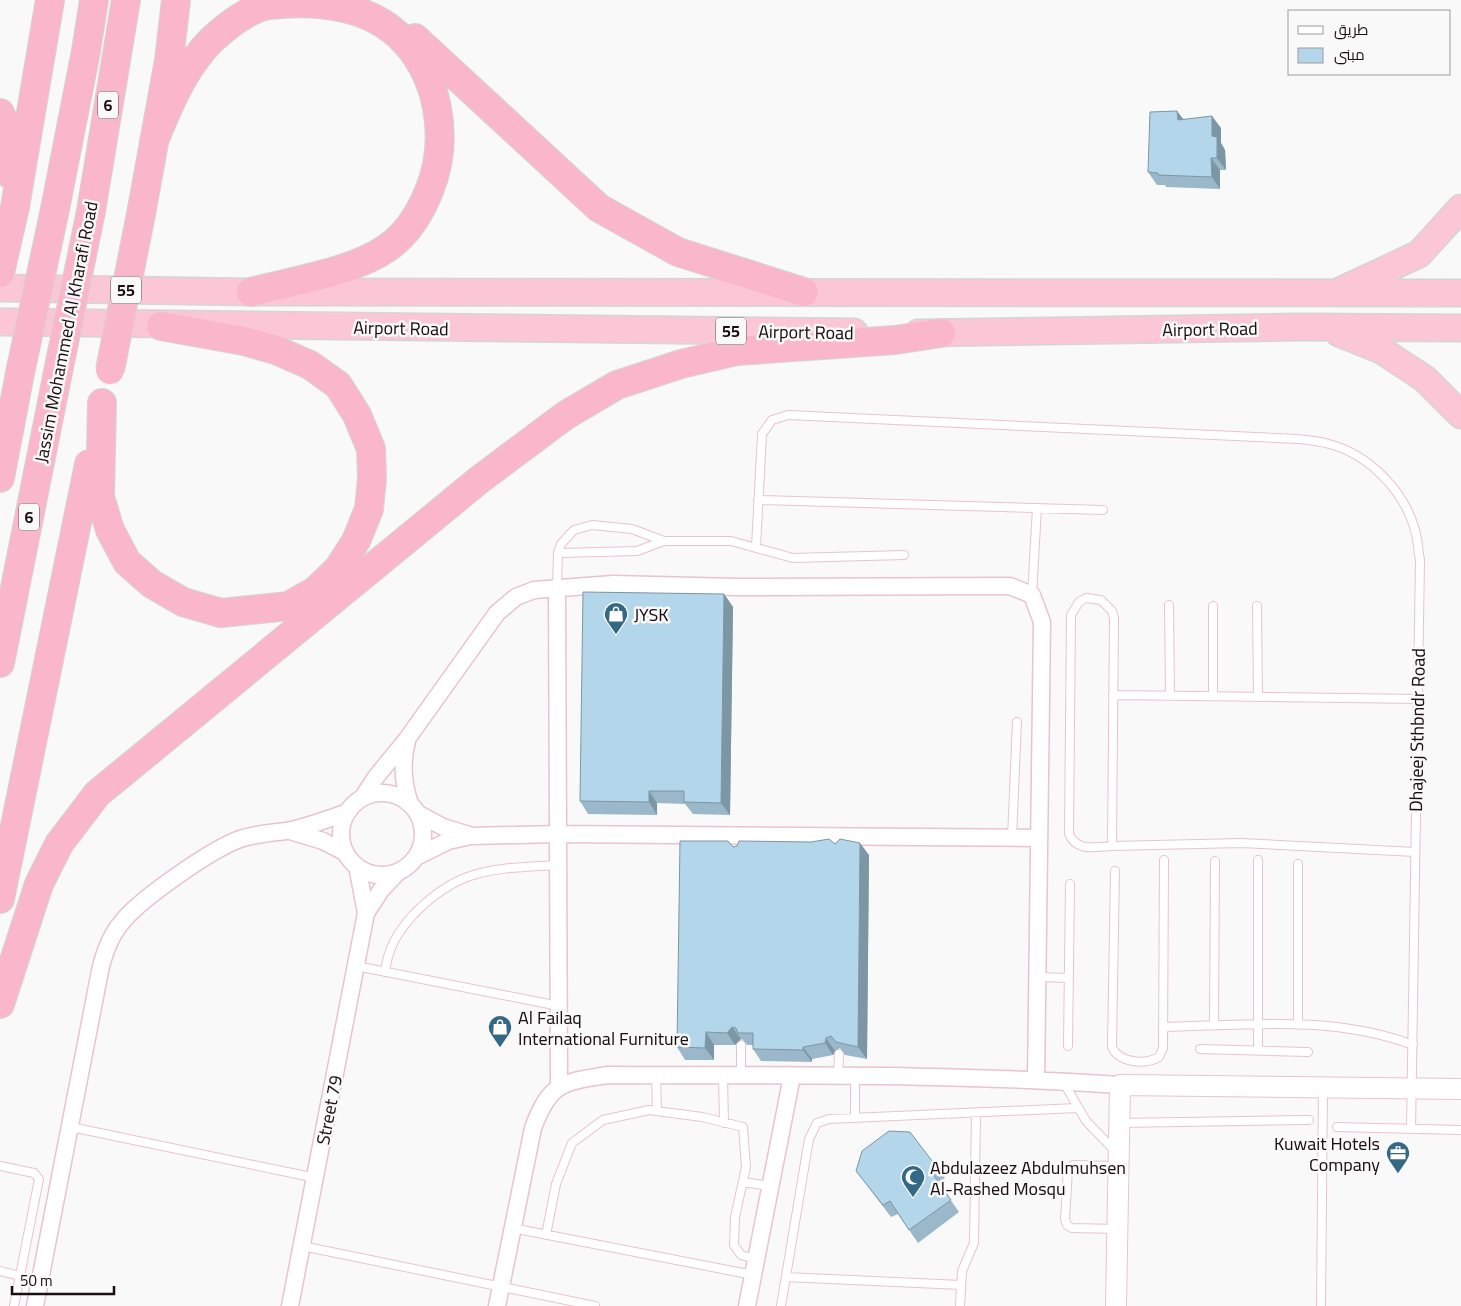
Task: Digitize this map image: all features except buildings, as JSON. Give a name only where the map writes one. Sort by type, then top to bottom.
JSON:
[{"type":"highway","points":[[0,273],[14,210],[50,0]]},
{"type":"highway","name":"Jassim Mohammed Al Kharafi Road","points":[[0,478],[86,51],[94,0]]},
{"type":"highway","name":"Jassim Mohammed Al Kharafi Road","points":[[0,662],[91,211],[126,0]]},
{"type":"highway","points":[[0,899],[141,214],[169,60],[176,0]]},
{"type":"highway","points":[[373,0],[599,208],[678,252],[804,292]]},
{"type":"highway","points":[[154,141],[184,76],[198,55],[237,19],[268,5],[303,2],[342,5],[378,21],[397,34],[417,57],[431,86],[439,118],[440,146],[435,176],[411,226],[388,248],[357,265],[251,292]]},
{"type":"highway","points":[[0,114],[6,127],[14,210]]},
{"type":"highway","points":[[1336,293],[1419,254],[1461,208]]},
{"type":"highway","name":"Airport Road","points":[[0,288],[251,292],[1461,293]]},
{"type":"highway","name":"Airport Road","points":[[0,322],[161,326],[941,333],[1461,328]]},
{"type":"highway","points":[[102,404],[100,498],[110,530],[127,562],[152,584],[183,602],[221,613],[288,606],[315,590],[338,569],[356,541],[369,509],[372,478],[371,449],[357,415],[338,385],[310,364],[276,350],[244,341],[161,326]]},
{"type":"highway","points":[[1327,328],[1381,350],[1403,364],[1425,379],[1461,415]]},
{"type":"highway","points":[[0,1004],[39,884],[59,844],[97,794],[479,480],[566,415],[617,385],[681,364],[737,351],[895,340],[941,333]]},
{"type":"street","points":[[346,853],[342,836],[344,819],[348,812],[364,797],[376,777],[407,739],[497,613],[516,597],[534,590],[613,584],[737,587],[975,584],[1010,586],[1032,596],[1042,622],[1036,1080]]},
{"type":"street","points":[[557,587],[559,1086]]},
{"type":"street","points":[[407,739],[403,772],[423,830],[420,849],[416,857]]},
{"type":"street","points":[[364,797],[373,794],[393,794],[443,826],[471,836]]},
{"type":"street","points":[[35,1306],[103,958],[122,922],[141,903],[214,851],[256,834],[286,831],[348,812]]},
{"type":"street","points":[[286,831],[317,839],[346,853],[357,866],[377,874],[399,871],[416,857],[448,841],[471,836],[558,834],[742,840],[1039,838]]},
{"type":"street","name":"Street 79","points":[[290,1306],[366,913],[357,866]]},
{"type":"street","name":"Street 79","points":[[366,913],[381,890],[399,871]]},
{"type":"street","points":[[497,1306],[532,1128],[540,1108],[548,1095],[559,1086],[577,1080],[608,1075],[792,1076],[1036,1080],[1120,1085],[1461,1088]]},
{"type":"street","points":[[747,1306],[792,1076]]},
{"type":"street","points":[[1116,1306],[1120,1085]]},
{"type":"lane","name":"Dhajeej Sthbndr Road","points":[[756,547],[762,434],[772,420],[788,415],[1298,439],[1330,444],[1358,456],[1383,476],[1402,500],[1415,529],[1420,560],[1411,1129]]},
{"type":"lane","points":[[758,500],[1103,510]]},
{"type":"lane","points":[[1032,596],[1037,508]]},
{"type":"lane","points":[[557,587],[558,553],[566,536],[582,526],[592,525],[632,530],[664,541]]},
{"type":"lane","points":[[558,553],[637,551],[664,541],[719,539],[756,547],[783,556],[804,559],[904,555]]},
{"type":"lane","points":[[1112,846],[1114,618],[1112,611],[1101,600],[1086,598],[1079,602],[1071,615],[1068,827],[1071,840],[1082,847],[1241,843],[1415,852]]},
{"type":"lane","points":[[1169,605],[1170,696]]},
{"type":"lane","points":[[1213,606],[1213,696]]},
{"type":"lane","points":[[1257,606],[1258,697]]},
{"type":"lane","points":[[1113,695],[1418,699]]},
{"type":"lane","points":[[1012,838],[1016,722]]},
{"type":"lane","points":[[1114,871],[1112,1041],[1114,1052],[1123,1059],[1154,1059],[1162,1053],[1164,860]]},
{"type":"lane","points":[[1258,860],[1258,1051]]},
{"type":"lane","points":[[1214,1026],[1215,861]]},
{"type":"lane","points":[[1298,864],[1298,1025]]},
{"type":"lane","points":[[386,972],[389,950],[400,930],[434,895],[448,885],[480,871],[558,865]]},
{"type":"lane","points":[[1068,1046],[1070,884]]},
{"type":"lane","points":[[356,966],[559,1006]]},
{"type":"lane","points":[[1038,977],[1069,978]]},
{"type":"lane","points":[[1163,1026],[1322,1024],[1360,1029],[1412,1044]]},
{"type":"lane","points":[[741,1045],[741,1076]]},
{"type":"lane","points":[[1200,1049],[1308,1052]]},
{"type":"lane","points":[[838,1077],[839,1054]]},
{"type":"lane","points":[[656,1075],[657,1111]]},
{"type":"lane","points":[[723,1076],[724,1122]]},
{"type":"lane","points":[[855,1077],[856,1118]]},
{"type":"lane","points":[[1063,1081],[1077,1108],[1119,1160]]},
{"type":"lane","points":[[1321,1306],[1323,1087]]},
{"type":"lane","points":[[781,1306],[810,1133],[823,1120],[1077,1108]]},
{"type":"lane","points":[[546,1235],[556,1184],[572,1143],[603,1120],[649,1110],[724,1122],[743,1127],[746,1167],[735,1217],[734,1245],[741,1255],[756,1259]]},
{"type":"lane","points":[[960,1306],[962,1271],[974,1243],[976,1113]]},
{"type":"lane","points":[[1119,1123],[1309,1120]]},
{"type":"lane","points":[[71,1127],[316,1178]]},
{"type":"lane","points":[[1337,1127],[1460,1130]]},
{"type":"lane","points":[[1118,1229],[1072,1228],[1067,1225],[1065,1219],[1068,1169],[1074,1165],[1119,1160]]},
{"type":"lane","points":[[0,1166],[34,1173],[39,1179],[14,1306]]},
{"type":"lane","points":[[743,1182],[770,1186]]},
{"type":"lane","points":[[512,1228],[753,1275]]},
{"type":"lane","points":[[302,1246],[595,1306]]},
{"type":"lane","points":[[0,1271],[40,1281]]},
{"type":"lane","points":[[786,1277],[961,1285]]},
{"type":"place","name":"JYSK","points":[[616,635]]},
{"type":"place","name":"Al Failaq International Furniture","points":[[500,1048]]},
{"type":"place","name":"Kuwait Hotels Company","points":[[1398,1174]]},
{"type":"place","name":"Abdulazeez Abdulmuhsen Al-Rashed Mosqu","points":[[913,1198]]}]
